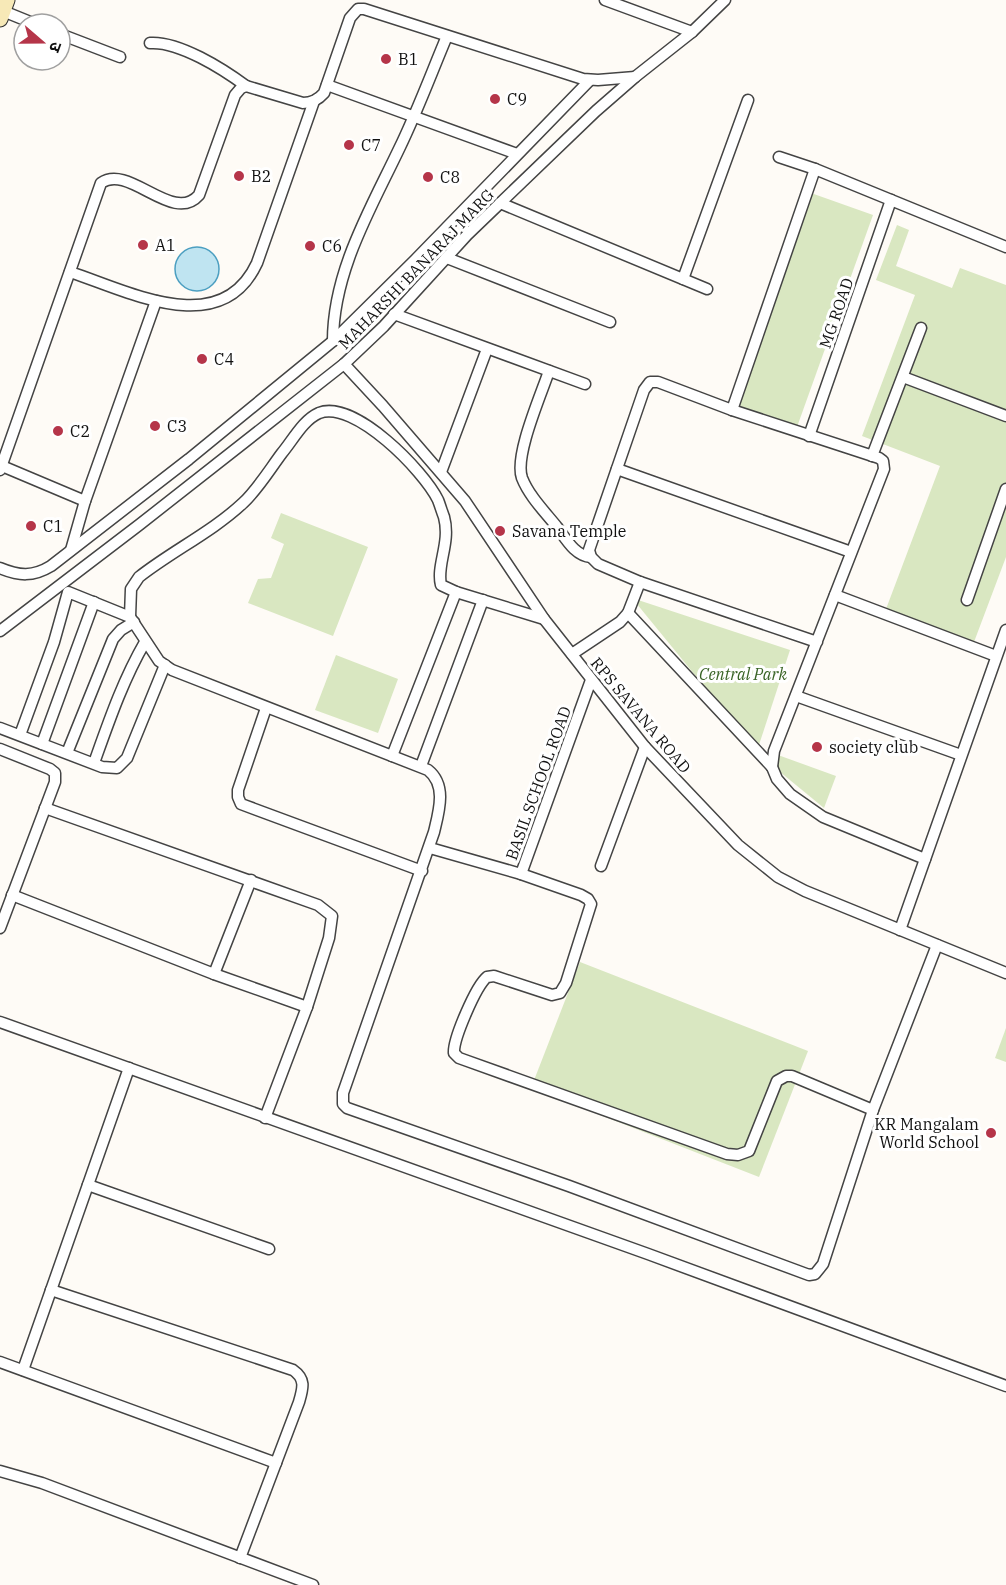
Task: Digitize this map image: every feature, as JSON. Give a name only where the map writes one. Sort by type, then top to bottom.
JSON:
[{"type":"street","points":[[605,0],[692,32]]},
{"type":"street","name":"MAHARSHI BANARAJ MARG","points":[[0,631],[344,364],[500,203],[635,77],[692,32],[725,0]]},
{"type":"street","points":[[150,43],[167,45],[214,64],[246,86],[303,103],[314,101],[324,93],[350,18],[358,9],[590,80],[635,77]]},
{"type":"street","points":[[333,341],[333,317],[344,271],[414,116],[447,36]]},
{"type":"street","points":[[72,39],[120,57]]},
{"type":"street","points":[[0,568],[16,574],[36,574],[51,566],[189,459],[333,341],[590,80]]},
{"type":"street","points":[[327,85],[517,154]]},
{"type":"street","points":[[86,501],[1,468],[101,183],[108,178],[119,179],[179,204],[194,201],[199,195],[231,102],[241,88],[246,86]]},
{"type":"street","points":[[683,279],[748,100]]},
{"type":"street","points":[[70,272],[171,305],[214,303],[233,295],[246,282],[257,262],[314,101]]},
{"type":"street","points":[[779,157],[1006,247]]},
{"type":"street","points":[[732,410],[816,170]]},
{"type":"street","name":"MG ROAD","points":[[809,436],[891,200]]},
{"type":"street","points":[[500,203],[707,289]]},
{"type":"street","points":[[447,258],[610,322]]},
{"type":"street","points":[[71,550],[156,301]]},
{"type":"street","points":[[394,314],[585,384]]},
{"type":"street","points":[[872,456],[921,328]]},
{"type":"street","points":[[441,472],[488,349]]},
{"type":"street","name":"RPS SAVANA ROAD","points":[[344,364],[465,501],[543,619],[645,747],[738,845],[778,877],[828,902],[1006,973]]},
{"type":"street","points":[[549,371],[524,447],[520,464],[521,472],[530,492],[567,541],[582,555],[591,557]]},
{"type":"street","points":[[903,377],[1006,416]]},
{"type":"street","points":[[772,767],[774,751],[817,642],[834,595],[884,469],[884,461],[732,410],[658,382],[650,382],[644,390],[589,550],[591,557],[598,564],[640,582],[817,642]]},
{"type":"street","points":[[543,619],[456,592],[441,585],[439,580],[447,535],[438,500],[409,462],[374,431],[357,419],[342,413],[327,411],[310,418],[243,503],[139,577],[131,589],[132,620],[159,661],[172,670],[421,766],[434,774],[439,783],[440,808],[430,848],[343,1093],[343,1104],[346,1108],[569,1186],[809,1275],[815,1274],[823,1264],[873,1110],[937,945]]},
{"type":"street","points":[[616,470],[851,552]]},
{"type":"street","points":[[967,600],[1006,489]]},
{"type":"street","points":[[572,654],[620,622],[628,613],[640,582]]},
{"type":"street","points":[[20,735],[54,642],[68,592],[132,620]]},
{"type":"street","points":[[392,756],[456,592]]},
{"type":"street","points":[[834,595],[996,656]]},
{"type":"street","points":[[421,766],[483,600]]},
{"type":"street","points":[[42,744],[94,602]]},
{"type":"street","points":[[628,613],[772,767],[777,779],[790,794],[823,817],[925,860]]},
{"type":"street","points":[[67,753],[113,639],[132,620]]},
{"type":"street","points":[[900,930],[1006,630]]},
{"type":"street","points":[[94,764],[118,696],[145,642]]},
{"type":"street","points":[[0,728],[94,764],[117,768],[127,758],[165,665]]},
{"type":"street","name":"BASIL SCHOOL ROAD","points":[[430,848],[521,874],[591,680]]},
{"type":"street","points":[[796,696],[961,755]]},
{"type":"street","points":[[266,708],[238,790],[238,797],[242,804],[422,872]]},
{"type":"street","points":[[601,866],[645,747]]},
{"type":"street","points":[[0,749],[55,773],[55,782],[0,928]]},
{"type":"street","points":[[45,808],[318,905],[332,916],[329,938],[307,1007],[265,1118]]},
{"type":"street","points":[[521,874],[581,895],[588,898],[591,904],[566,983],[563,990],[552,995],[494,976],[487,977],[477,988],[457,1038],[454,1053],[459,1058],[727,1154],[738,1155],[749,1151],[777,1081],[786,1076],[792,1076],[873,1110]]},
{"type":"street","points":[[214,974],[251,880]]},
{"type":"street","points":[[12,896],[214,974],[307,1007]]},
{"type":"street","points":[[0,1022],[648,1254],[1006,1386]]},
{"type":"street","points":[[23,1370],[129,1068]]},
{"type":"street","points":[[88,1185],[269,1249]]},
{"type":"street","points":[[51,1290],[293,1370],[300,1376],[303,1381],[299,1402],[240,1558]]},
{"type":"street","points":[[0,1362],[276,1463]]},
{"type":"street","points":[[0,1471],[42,1483],[313,1585]]},
{"type":"green space","points":[[811,193],[873,215],[797,427],[735,405]]},
{"type":"green space","points":[[897,225],[909,230],[896,266],[952,288],[960,268],[1006,285],[1006,557],[974,642],[886,609],[940,466],[862,436],[915,295],[876,280]]},
{"type":"green space","points":[[281,513],[368,547],[333,636],[248,603],[258,579],[271,578],[284,544],[271,538]]},
{"type":"green space","name":"Central Park","points":[[632,598],[790,650],[757,751]]},
{"type":"green space","points":[[336,655],[398,679],[378,733],[315,710]]},
{"type":"green space","points":[[778,755],[836,776],[824,808],[774,767]]},
{"type":"green space","points":[[580,962],[808,1051],[759,1177],[531,1088]]},
{"type":"green space","points":[[1006,1028],[1006,1062],[995,1058]]},
{"type":"water","points":[[197,247],[213,253],[219,269],[213,285],[197,291],[181,285],[175,269],[181,253]]},
{"type":"place","name":"B1","points":[[386,59]]},
{"type":"place","name":"C9","points":[[495,99]]},
{"type":"place","name":"C7","points":[[349,145]]},
{"type":"place","name":"B2","points":[[239,176]]},
{"type":"place","name":"C8","points":[[428,177]]},
{"type":"place","name":"A1","points":[[143,245]]},
{"type":"place","name":"C6","points":[[310,246]]},
{"type":"place","name":"C4","points":[[202,359]]},
{"type":"place","name":"C3","points":[[155,426]]},
{"type":"place","name":"C2","points":[[58,431]]},
{"type":"place","name":"C1","points":[[31,526]]},
{"type":"place","name":"Savana Temple","points":[[500,531]]},
{"type":"place","name":"society club","points":[[817,747]]},
{"type":"place","name":"KR Mangalam World School","points":[[991,1133]]}]
